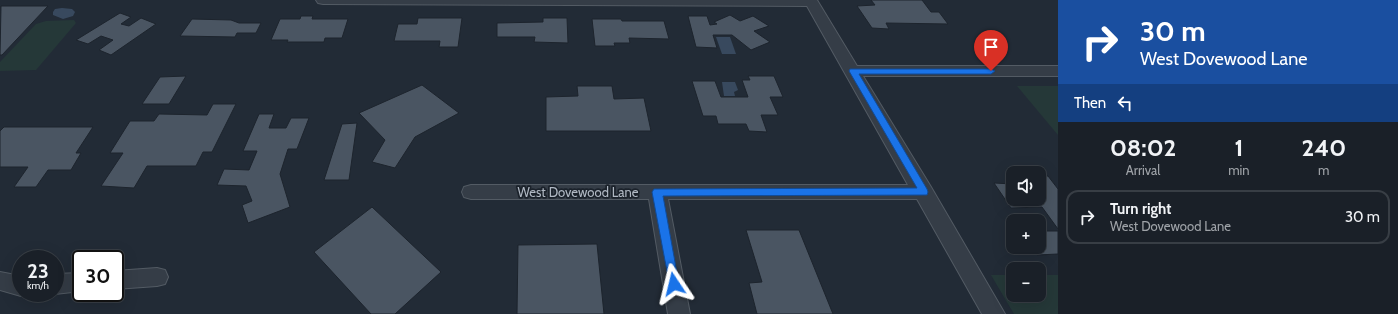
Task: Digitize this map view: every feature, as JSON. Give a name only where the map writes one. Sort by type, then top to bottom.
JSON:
[{"type":"street","points":[[323,0],[811,1],[994,314]]},
{"type":"street","points":[[853,71],[1058,71]]},
{"type":"street","name":"West Dovewood Lane","points":[[471,192],[924,192]]},
{"type":"street","points":[[657,192],[679,314]]},
{"type":"street","points":[[124,279],[157,277]]},
{"type":"street","points":[[0,281],[12,284]]},
{"type":"shaded area","points":[[74,20],[76,23],[36,70],[0,71],[0,62],[36,24],[46,21]]},
{"type":"shaded area","points":[[1017,86],[1058,86],[1058,135]]},
{"type":"shaded area","points":[[991,275],[1006,275],[1006,300]]},
{"type":"shaded area","points":[[1046,275],[1058,275],[1058,314],[1014,314],[1007,302],[1046,302]]},
{"type":"water","points":[[55,9],[72,9],[75,12],[73,16],[63,19],[53,15]]},
{"type":"water","points":[[716,37],[730,37],[736,54],[722,54]]},
{"type":"water","points":[[722,82],[735,82],[738,90],[734,92],[735,96],[724,96]]},
{"type":"building","points":[[871,0],[922,0],[931,12],[939,12],[948,24],[886,23],[889,29],[872,28],[857,6],[875,5]]},
{"type":"building","points":[[1,6],[48,6],[2,55],[0,55]]},
{"type":"building","points":[[120,13],[131,17],[121,24],[129,26],[141,18],[156,24],[111,55],[99,50],[113,40],[101,36],[88,44],[76,40]]},
{"type":"building","points":[[730,15],[740,21],[753,16],[769,26],[754,31],[770,42],[751,50],[732,35],[713,35],[717,48],[696,47],[688,16],[707,16],[710,25],[717,24],[714,22]]},
{"type":"building","points":[[301,16],[313,16],[312,19],[348,19],[342,38],[325,38],[324,42],[287,42],[288,40],[271,40],[280,19],[300,19]]},
{"type":"building","points":[[418,18],[462,18],[458,47],[439,47],[440,41],[394,41],[398,24],[417,24]]},
{"type":"building","points":[[543,18],[567,18],[568,43],[534,42],[535,37],[497,37],[497,23],[543,22]]},
{"type":"building","points":[[192,19],[231,20],[239,23],[261,23],[256,33],[237,33],[235,37],[180,36]]},
{"type":"building","points":[[592,19],[664,21],[669,39],[629,38],[630,43],[614,43],[615,46],[595,46]]},
{"type":"building","points":[[186,76],[169,104],[142,104],[160,77]]},
{"type":"building","points":[[748,76],[774,76],[783,97],[770,97],[778,115],[761,115],[767,132],[749,131],[746,124],[718,124],[716,116],[703,116],[692,81],[715,81],[721,97],[748,97],[742,80],[750,80]]},
{"type":"building","points":[[422,85],[459,113],[415,137],[395,168],[372,162],[385,140],[359,113]]},
{"type":"building","points":[[577,86],[612,86],[614,99],[644,98],[651,131],[546,131],[546,97],[578,96]]},
{"type":"building","points":[[213,104],[236,104],[212,152],[203,152],[196,166],[147,166],[134,188],[101,186],[123,153],[110,153],[130,121],[154,121],[159,114],[207,115]]},
{"type":"building","points":[[259,114],[274,114],[269,128],[286,128],[291,118],[309,118],[297,149],[288,149],[280,174],[290,207],[248,223],[242,205],[252,201],[246,186],[217,185],[224,169],[249,170],[257,151],[243,151]]},
{"type":"building","points":[[357,123],[349,180],[324,180],[342,124]]},
{"type":"building","points":[[4,127],[93,127],[76,153],[81,153],[71,170],[48,170],[36,187],[14,187],[28,167],[0,167],[0,131]]},
{"type":"building","points":[[1046,176],[1048,176],[1058,189],[1058,229],[1042,207],[1011,208],[1010,206],[1046,206]]},
{"type":"building","points":[[994,183],[1006,184],[1006,201]]},
{"type":"building","points":[[372,207],[441,272],[395,314],[371,314],[314,252]]},
{"type":"building","points":[[746,230],[799,230],[833,314],[757,314],[749,283],[762,282]]},
{"type":"building","points":[[1046,231],[1058,231],[1058,254],[1037,255],[1046,254]]},
{"type":"building","points":[[597,244],[604,314],[517,314],[518,245]]},
{"type":"route","points":[[674,284],[657,192],[924,192],[853,71],[991,71]]}]
